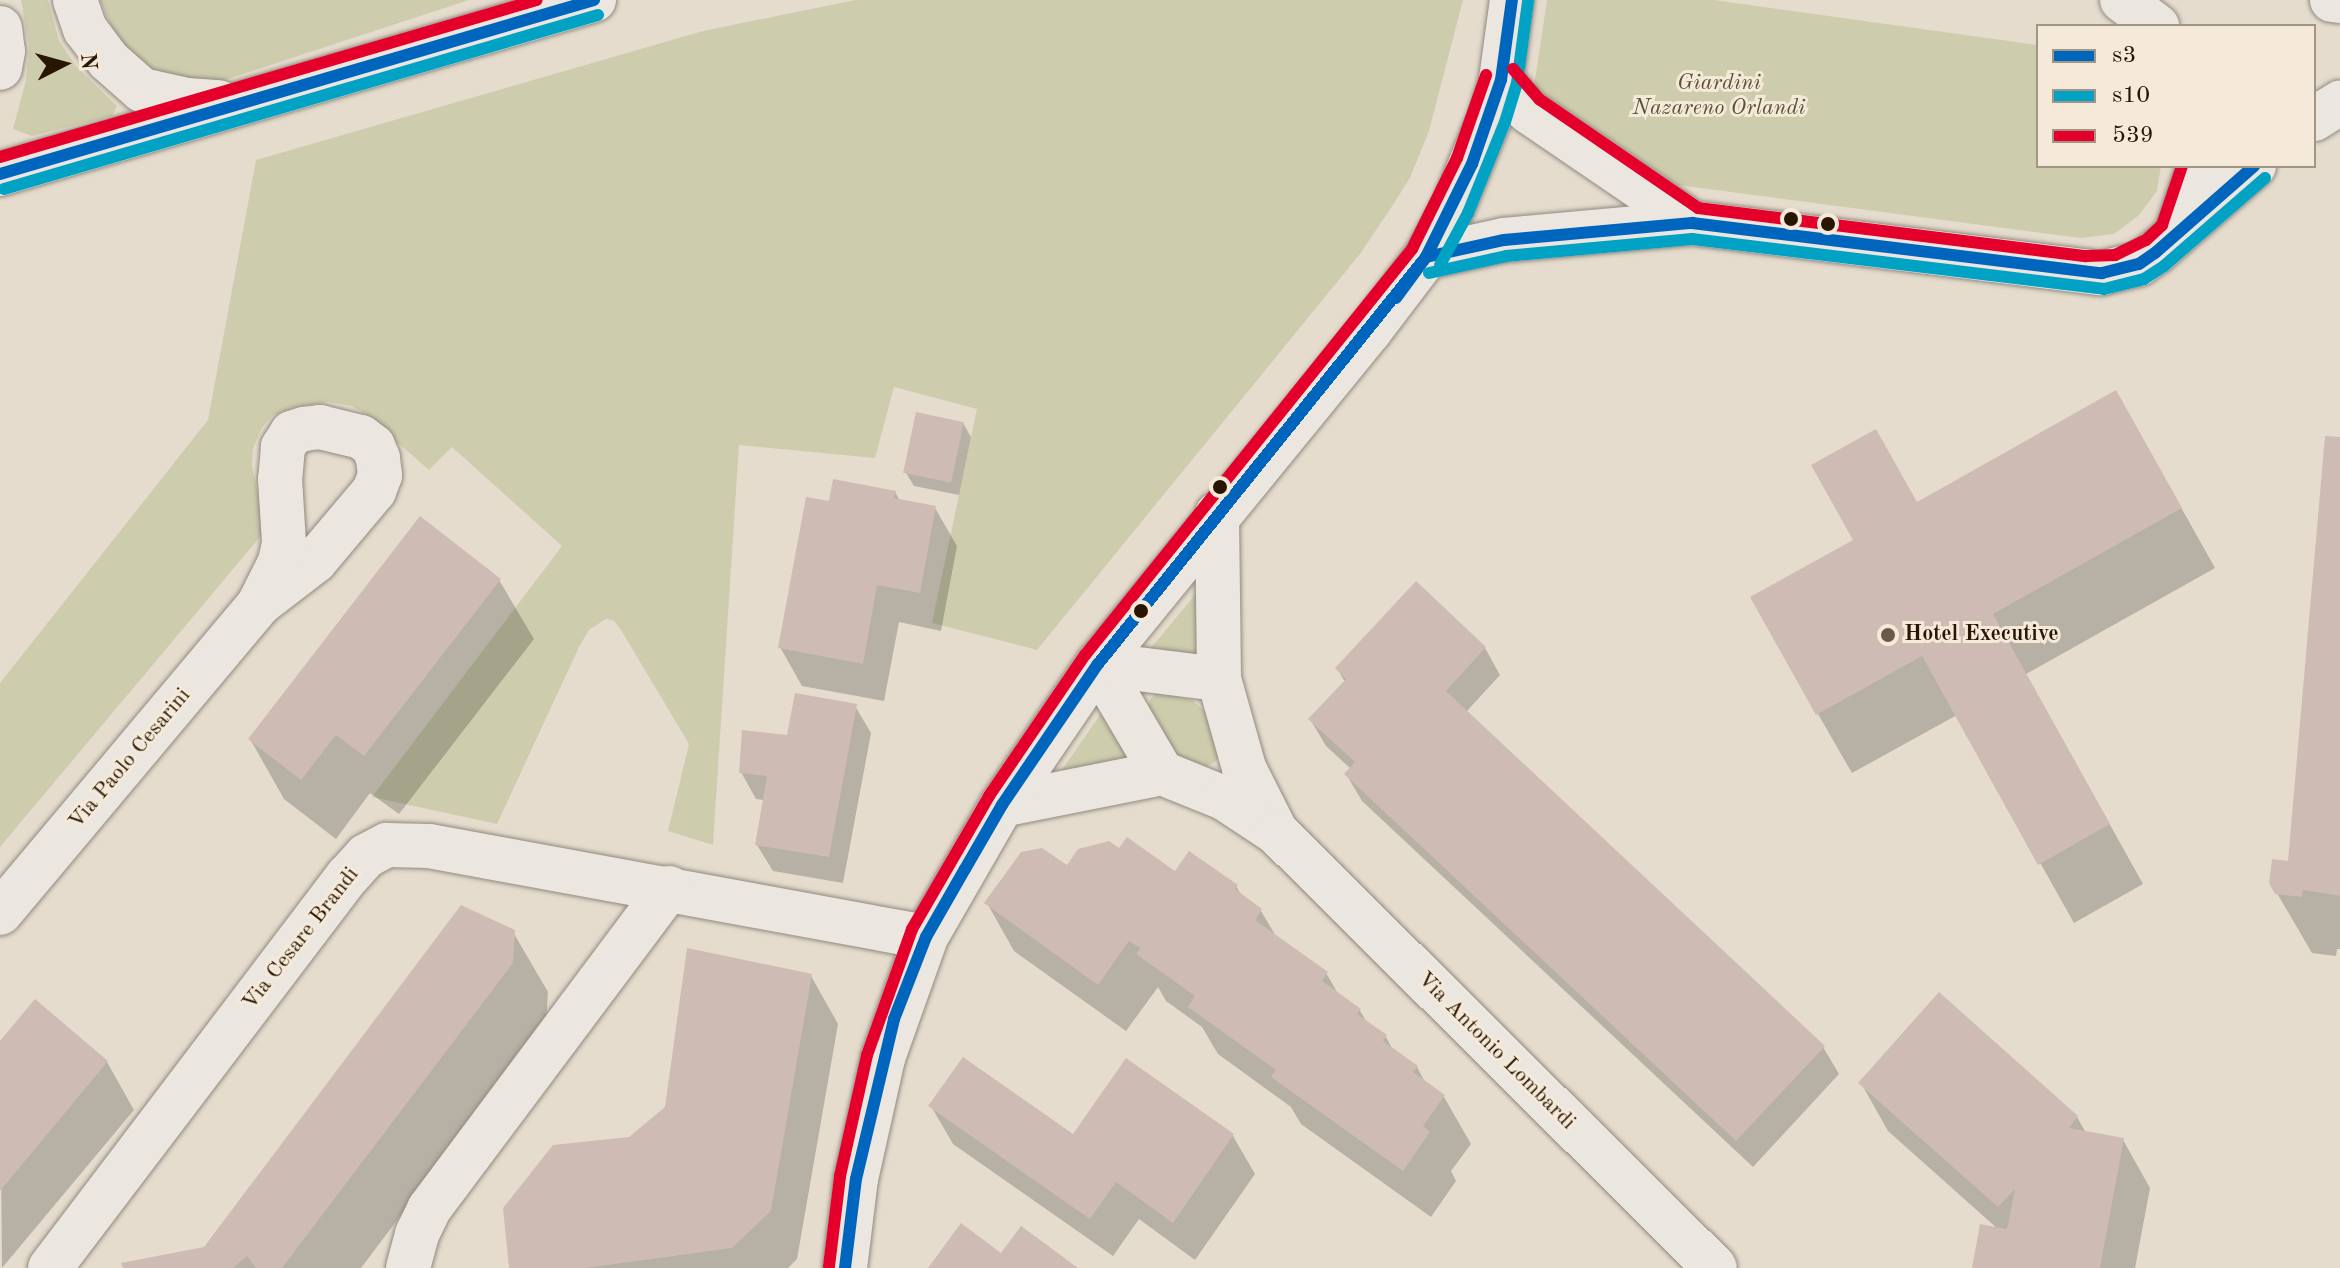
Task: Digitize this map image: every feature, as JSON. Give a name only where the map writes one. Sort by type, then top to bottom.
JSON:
[{"type":"street","points":[[75,0],[85,29],[108,60],[142,90],[187,100],[242,103]]},
{"type":"street","points":[[0,174],[594,0]]},
{"type":"street","points":[[845,1268],[856,1179],[883,1058],[926,937],[1002,805],[1098,664],[1217,514],[1369,332],[1426,257],[1472,164],[1501,80],[1512,0]]},
{"type":"street","points":[[2122,0],[2154,24]]},
{"type":"street","points":[[2332,0],[2340,1]]},
{"type":"street","points":[[0,28],[3,51],[0,68]]},
{"type":"street","points":[[1501,80],[1528,111],[1692,223]]},
{"type":"street","points":[[2316,118],[2340,103]]},
{"type":"street","points":[[2176,234],[2198,168]]},
{"type":"street","points":[[1426,257],[1504,240],[1692,223],[2102,273],[2139,264],[2252,168]]},
{"type":"street","name":"Via Antonio Lombardi","points":[[1217,514],[1219,679],[1244,768],[1277,833]]},
{"type":"street","name":"Via Paolo Cesarini","points":[[0,913],[259,604]]},
{"type":"street","points":[[1098,664],[1219,679]]},
{"type":"street","points":[[1002,805],[1162,773],[1098,664]]},
{"type":"street","name":"Via Antonio Lombardi","points":[[1162,773],[1224,798],[1277,833],[1715,1268]]},
{"type":"street","name":"Via Cesare Brandi","points":[[50,1268],[348,876],[376,850],[400,843],[429,846],[926,937]]},
{"type":"street","points":[[408,1268],[417,1234],[429,1209],[669,888]]},
{"type":"green space","points":[[21,0],[48,0],[59,41],[76,66],[117,106],[112,116],[32,136],[13,129],[26,80],[29,47]]},
{"type":"green space","points":[[100,0],[469,0],[219,82],[193,84],[149,69],[116,38]]},
{"type":"green space","points":[[855,0],[1463,0],[1429,131],[1410,178],[1389,211],[1360,254],[1037,650],[932,623],[977,409],[894,387],[875,458],[739,445],[713,845],[668,831],[689,744],[621,630],[614,621],[606,619],[589,630],[580,645],[497,824],[372,797],[562,546],[452,447],[429,470],[365,414],[351,406],[328,402],[291,408],[272,416],[261,429],[253,449],[252,465],[265,531],[0,847],[0,683],[208,420],[256,160],[703,31]]},
{"type":"green space","name":"Giardini Nazareno Orlandi","points":[[1547,0],[1714,0],[2036,45],[2036,168],[2161,168],[2157,191],[2139,215],[2114,234],[2080,238],[1678,185],[1534,87]]},
{"type":"green space","points":[[1198,591],[1198,655],[1146,654]]},
{"type":"green space","points":[[1158,692],[1192,700],[1209,715],[1222,749],[1216,761],[1206,767],[1187,766],[1164,749],[1148,714],[1150,699]]},
{"type":"green space","points":[[1104,709],[1129,761],[1057,777]]},
{"type":"building","name":"Hotel Executive","points":[[2116,390],[2182,508],[1993,614],[2110,824],[2038,865],[1922,656],[1816,715],[1750,597],[1853,540],[1811,465],[1876,429],[1917,502]]},
{"type":"building","points":[[916,412],[964,422],[951,483],[903,473]]},
{"type":"building","points":[[2325,436],[2340,437],[2340,896],[2303,890],[2302,897],[2275,894],[2269,883],[2272,859],[2288,861]]},
{"type":"building","points":[[833,479],[896,491],[894,498],[936,506],[920,593],[877,585],[863,664],[778,648],[806,497],[829,501]]},
{"type":"building","points":[[420,516],[501,579],[364,756],[336,735],[301,780],[248,739]]},
{"type":"building","points":[[1416,581],[1486,647],[1446,691],[1825,1046],[1736,1141],[1344,774],[1355,762],[1308,719],[1346,679],[1335,668]]},
{"type":"building","points":[[795,693],[857,704],[829,857],[755,845],[767,776],[739,773],[742,730],[787,735]]},
{"type":"building","points":[[1127,837],[1175,871],[1189,851],[1238,885],[1235,889],[1262,909],[1255,920],[1328,972],[1322,981],[1361,1009],[1357,1014],[1387,1035],[1383,1041],[1418,1066],[1413,1072],[1445,1095],[1423,1126],[1430,1132],[1403,1171],[1271,1077],[1276,1070],[1188,1007],[1195,996],[1136,954],[1140,948],[1129,941],[1098,985],[984,903],[1021,852],[1042,848],[1067,865],[1078,849],[1109,841],[1119,848]]},
{"type":"building","points":[[461,905],[515,930],[513,963],[282,1268],[256,1268],[247,1256],[233,1268],[123,1268],[121,1263],[204,1247]]},
{"type":"building","points":[[687,948],[812,974],[771,1211],[732,1248],[586,1268],[509,1268],[503,1208],[553,1145],[629,1137],[665,1107]]},
{"type":"building","points":[[1939,992],[2078,1116],[2069,1128],[2124,1138],[2100,1268],[1972,1268],[1980,1224],[2007,1229],[2015,1189],[1998,1207],[1858,1083]]},
{"type":"building","points":[[35,999],[108,1061],[0,1191],[0,1041]]},
{"type":"building","points":[[963,1057],[1073,1134],[1126,1058],[1234,1134],[1173,1223],[1116,1182],[1090,1219],[928,1106]]},
{"type":"building","points":[[961,1223],[1001,1253],[1021,1226],[1078,1268],[928,1268]]},
{"type":"transit line","name":"539","points":[[0,157],[537,0]]},
{"type":"transit line","name":"s3","points":[[0,174],[594,0]]},
{"type":"transit line","name":"s3","points":[[1396,298],[1426,257],[1472,164],[1501,80],[1512,0]]},
{"type":"transit line","name":"s10","points":[[1440,265],[1468,213],[1505,122],[1517,83],[1528,2]]},
{"type":"transit line","name":"s10","points":[[4,189],[598,15]]},
{"type":"transit line","name":"539","points":[[1513,69],[1539,99],[1698,208],[2086,256],[2115,255],[2146,240],[2162,225],[2181,168]]},
{"type":"transit line","name":"539","points":[[829,1266],[840,1176],[867,1055],[912,929],[989,796],[1085,655],[1412,249],[1457,158],[1486,75]]},
{"type":"transit line","name":"s3","points":[[845,1268],[856,1179],[894,1019],[926,937],[965,869],[1002,805],[1098,664],[1426,257],[1504,240],[1692,223],[2102,273],[2139,264],[2155,253],[2252,168]]},
{"type":"transit line","name":"s10","points":[[1429,273],[1506,256],[1692,239],[2104,289],[2144,279],[2164,266],[2265,178]]},
{"type":"place","name":"Hotel Executive","points":[[1888,635]]}]
